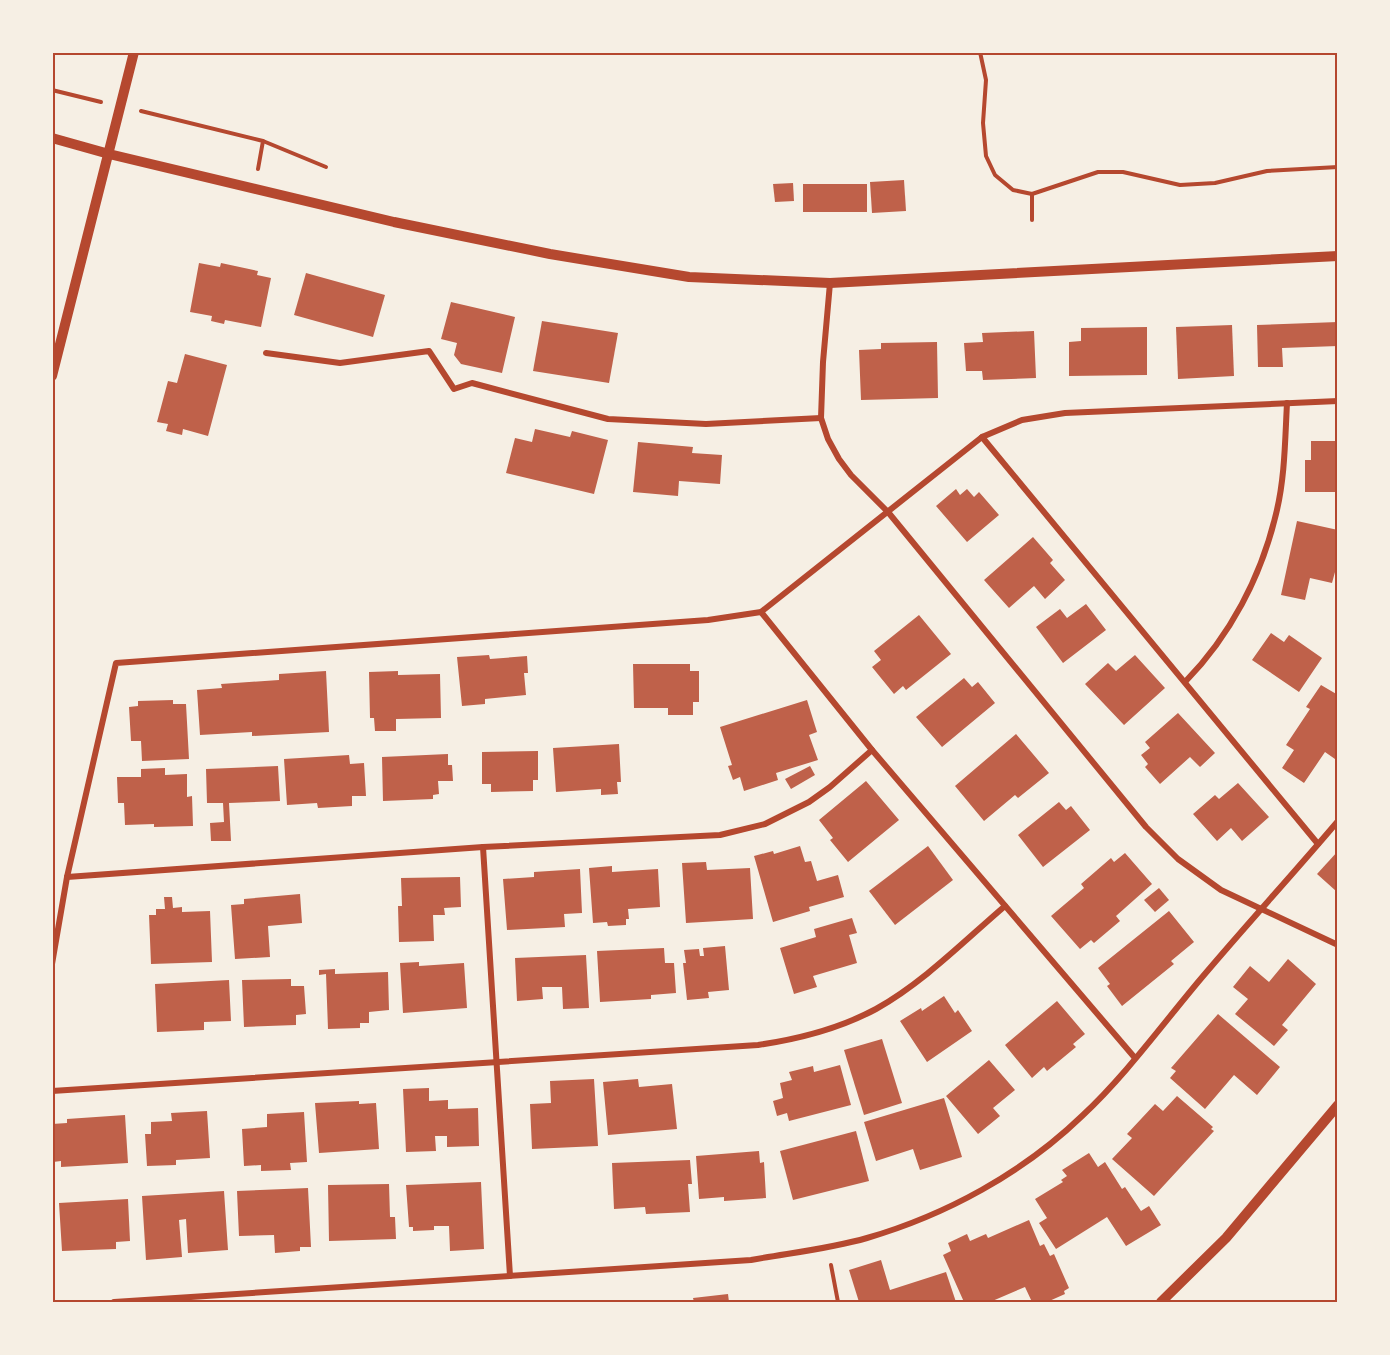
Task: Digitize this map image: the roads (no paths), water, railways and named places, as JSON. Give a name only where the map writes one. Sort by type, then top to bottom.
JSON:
[{"type":"street","points":[[52,376],[134,52]]},
{"type":"street","points":[[52,138],[109,154],[393,222],[550,254],[689,277],[830,283],[1338,256]]},
{"type":"street","points":[[830,283],[821,418],[828,439],[851,475],[888,512],[1146,827],[1178,859],[1221,890],[1338,945]]},
{"type":"street","points":[[266,353],[340,363],[429,351],[454,389],[472,383],[608,419],[706,424],[821,418]]},
{"type":"street","points":[[52,964],[67,877],[116,663],[708,620],[761,612],[982,436],[1022,420],[1065,414],[1338,401]]},
{"type":"street","points":[[1185,682],[1208,659],[1231,624],[1251,587],[1267,548],[1277,512],[1282,478],[1287,403]]},
{"type":"street","points":[[982,436],[1318,844]]},
{"type":"street","points":[[761,612],[872,750],[1135,1058]]},
{"type":"street","points":[[67,877],[483,847],[720,835],[743,831],[787,814],[809,802],[872,750]]},
{"type":"street","points":[[114,1302],[246,1299],[510,1276],[751,1260],[828,1247],[901,1227],[931,1215],[992,1184],[1052,1143],[1082,1117],[1135,1058],[1259,909],[1338,821]]},
{"type":"street","points":[[483,847],[510,1276]]},
{"type":"street","points":[[52,1091],[758,1045],[788,1041],[819,1032],[875,1009],[902,993],[1005,906]]},
{"type":"street","points":[[1161,1302],[1226,1238],[1338,1105]]}]
